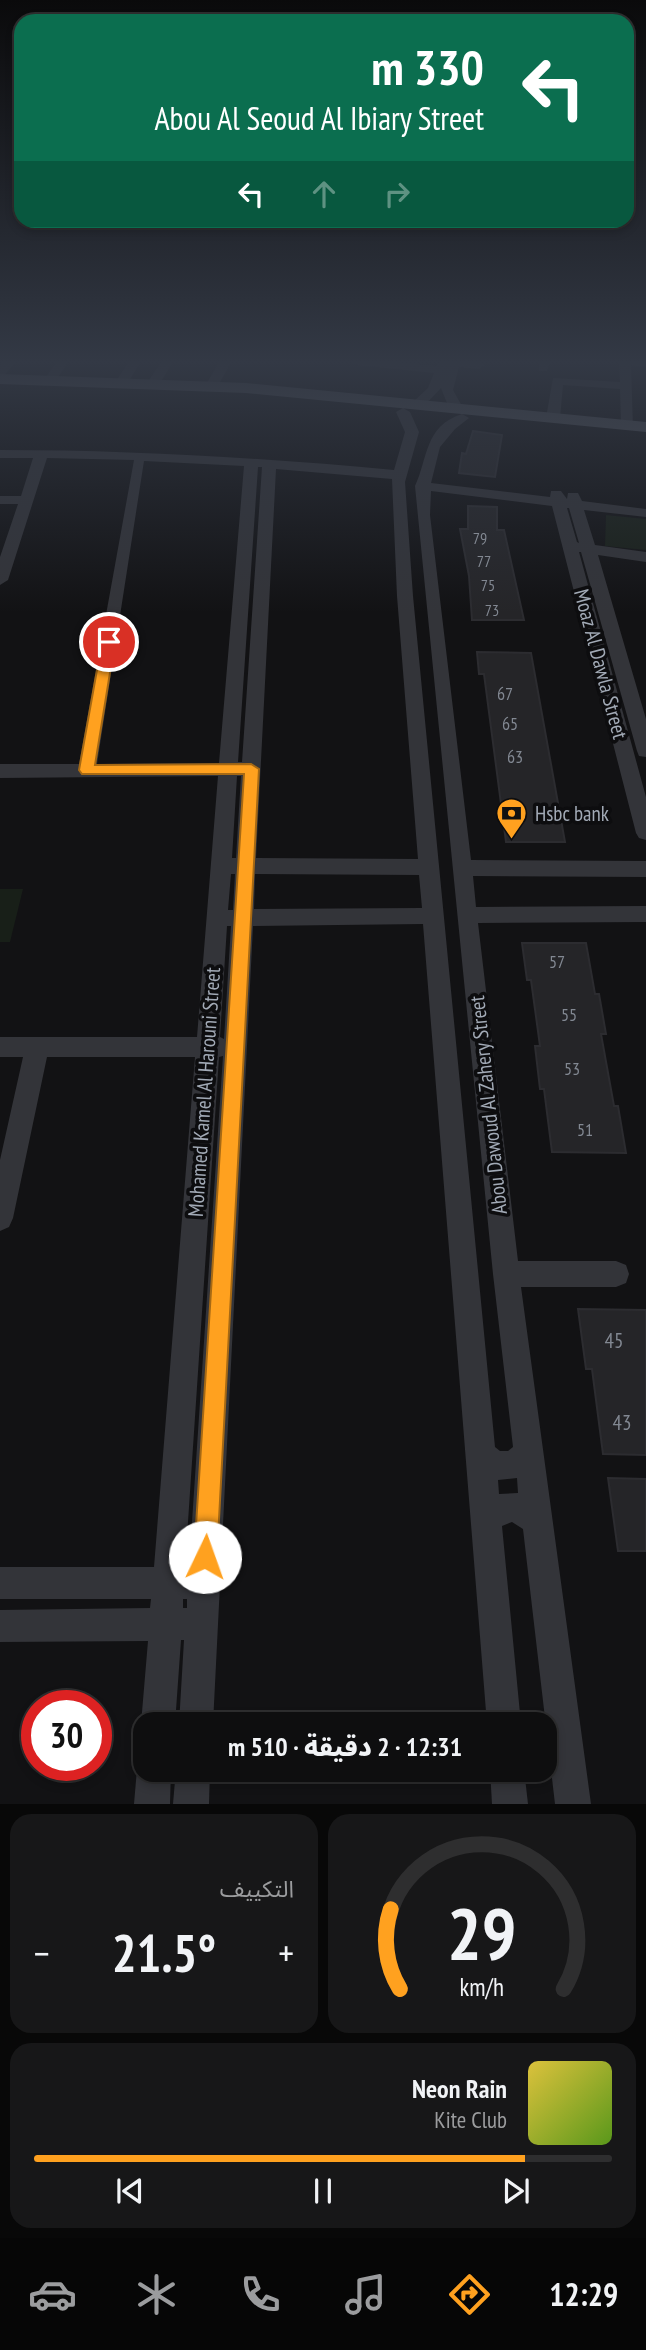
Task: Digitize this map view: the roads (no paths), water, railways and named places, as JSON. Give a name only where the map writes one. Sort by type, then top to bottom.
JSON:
[{"type":"street","name":"Abou Dawoud Al Zahery Street","points":[[410,445],[398,479],[405,596],[502,1712]]},
{"type":"street","name":"Abou Dawoud Al Zahery Street","points":[[435,445],[423,482],[432,597],[506,1274],[573,1804]]},
{"type":"street","points":[[0,454],[139,463],[260,466]]},
{"type":"street","points":[[0,462],[142,455],[398,479]]},
{"type":"street","points":[[0,580],[40,458]]},
{"type":"street","points":[[87,770],[139,463]]},
{"type":"street","name":"Mohamed Kamel Al Harouni Street","points":[[159,1712],[221,866],[240,769],[260,466]]},
{"type":"street","points":[[423,482],[566,499],[646,513]]},
{"type":"street","points":[[566,499],[646,504]]},
{"type":"street","name":"Moaz Al Dawla Street","points":[[566,499],[570,546],[646,833]]},
{"type":"street","name":"Moaz Al Dawla Street","points":[[566,499],[589,549],[646,751]]},
{"type":"street","points":[[0,500],[26,500]]},
{"type":"street","points":[[570,546],[646,557]]},
{"type":"street","points":[[405,596],[432,597]]},
{"type":"street","points":[[0,771],[240,769]]},
{"type":"street","name":"Mohamed Kamel Al Harouni Street","points":[[197,1712],[246,866],[240,769]]},
{"type":"street","points":[[221,866],[429,867]]},
{"type":"street","points":[[462,868],[646,869]]},
{"type":"street","points":[[467,915],[646,914]]},
{"type":"street","points":[[217,918],[433,916]]},
{"type":"street","points":[[0,1047],[235,1047]]},
{"type":"street","points":[[0,1218],[37,1047]]},
{"type":"street","points":[[506,1274],[616,1274]]},
{"type":"street","points":[[481,1455],[503,1467],[518,1463],[528,1451]]},
{"type":"street","points":[[487,1520],[506,1506],[522,1509],[536,1520]]},
{"type":"street","points":[[0,1583],[204,1583]]},
{"type":"street","points":[[0,1626],[202,1624]]},
{"type":"street","points":[[152,1804],[153,1782]]},
{"type":"street","points":[[191,1804],[192,1782]]},
{"type":"street","points":[[508,1782],[510,1804]]},
{"type":"place","name":"Hsbc bank","points":[[512,840]]}]
